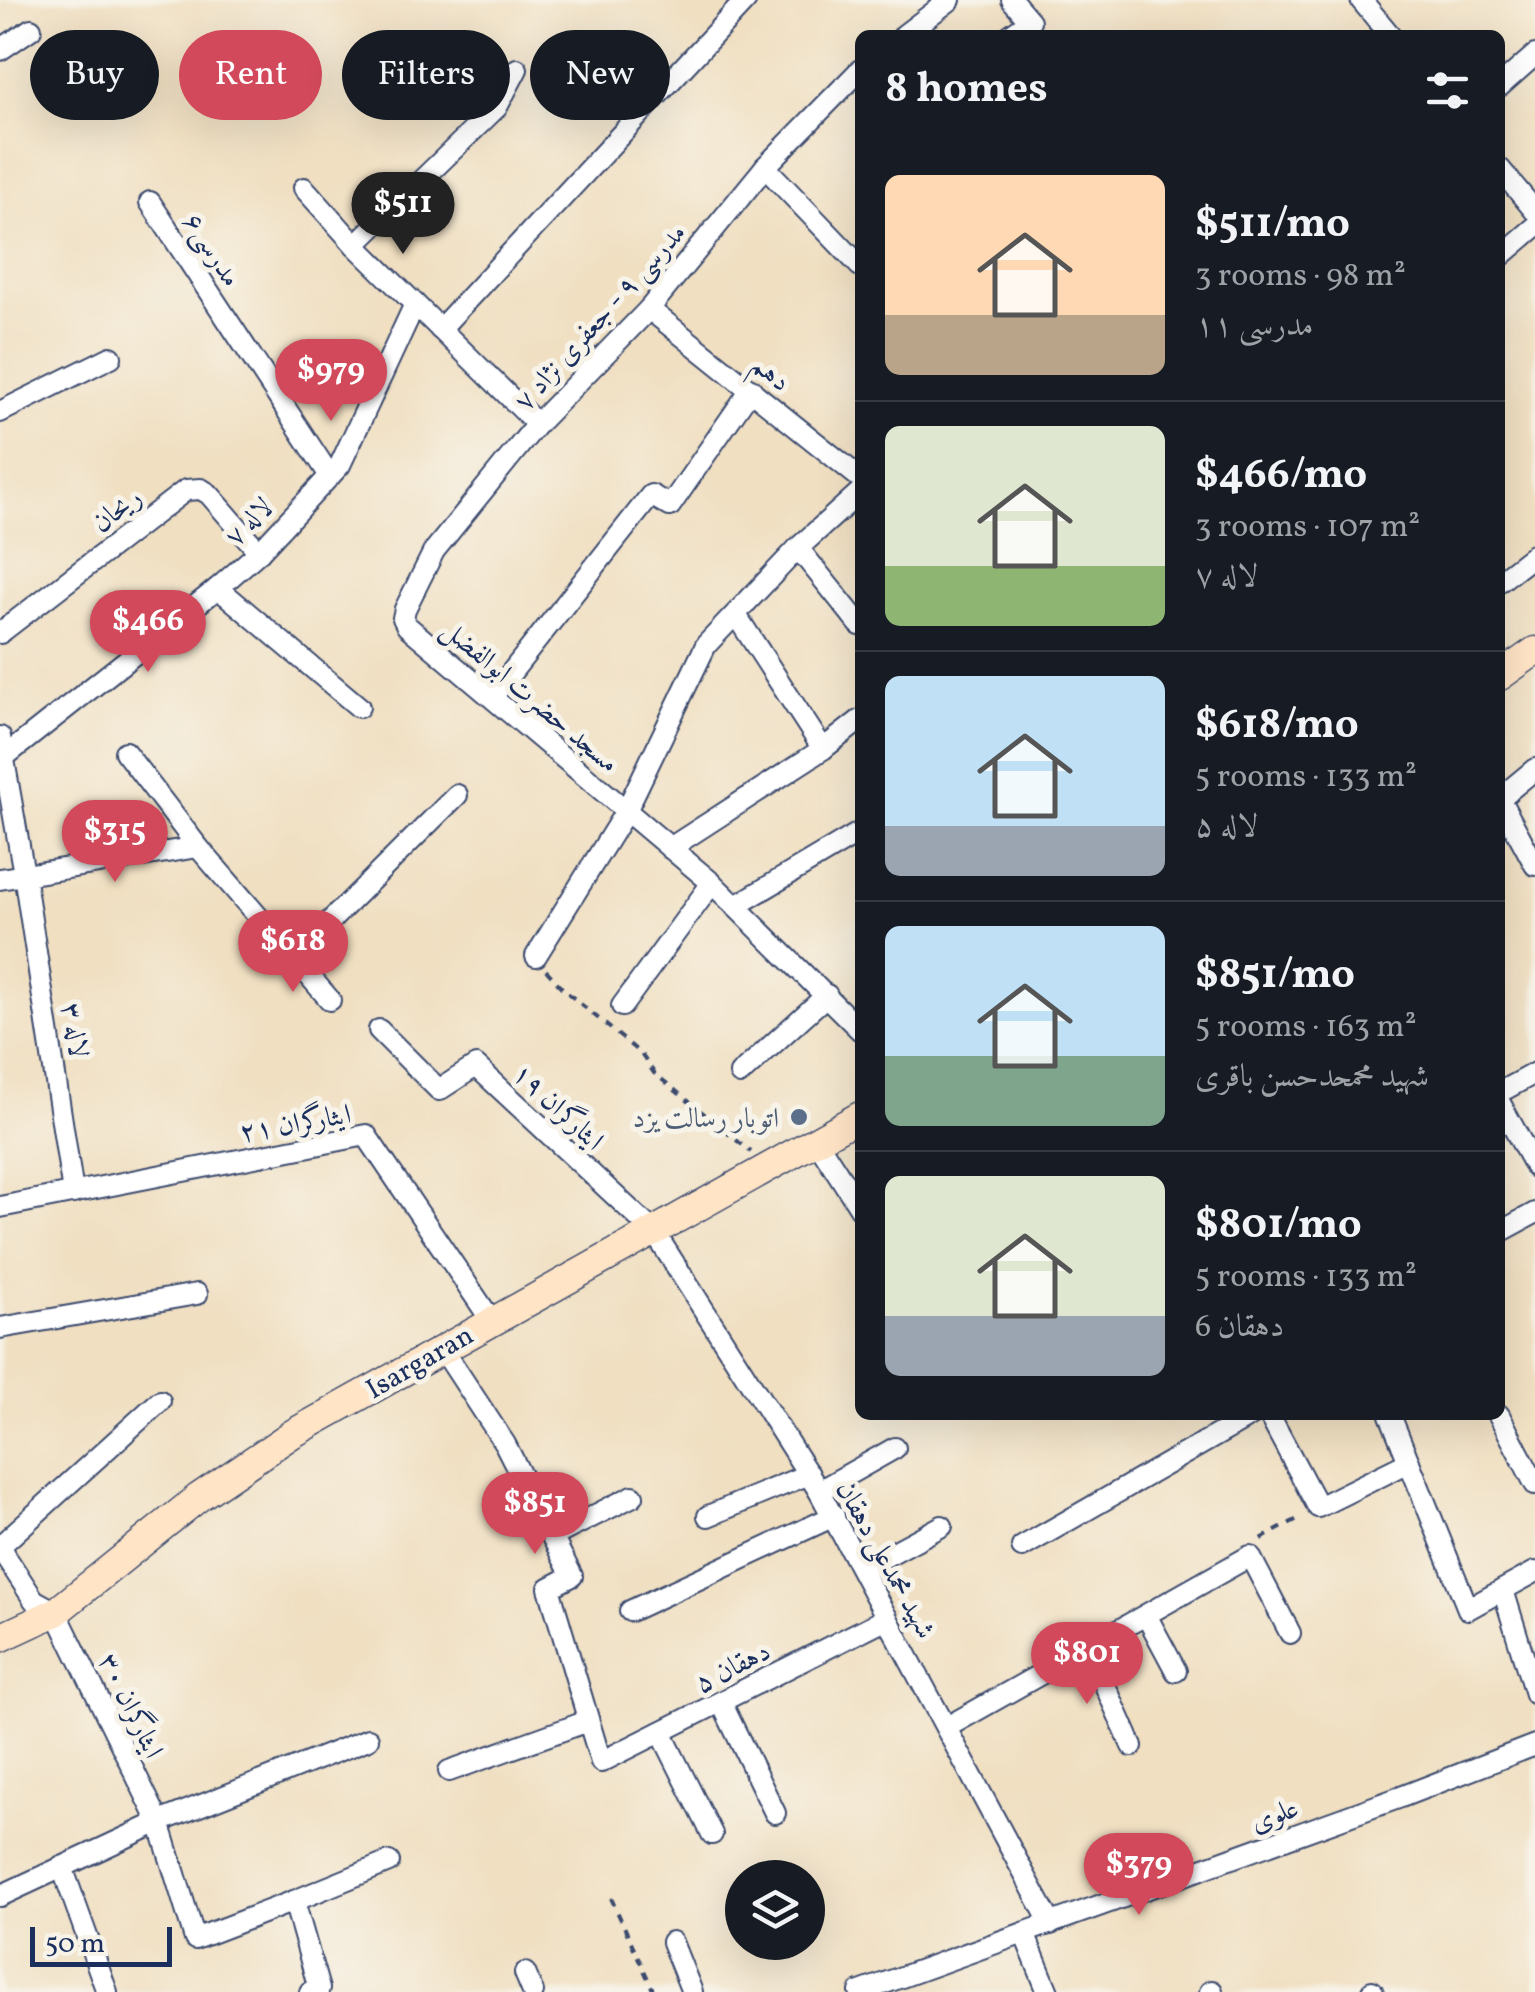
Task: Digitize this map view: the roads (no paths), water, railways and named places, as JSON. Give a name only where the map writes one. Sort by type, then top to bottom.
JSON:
[{"type":"main road","name":"Isargaran","points":[[0,1638],[56,1612],[200,1497],[292,1434],[855,1119]]},
{"type":"street","points":[[440,329],[746,0]]},
{"type":"street","points":[[911,30],[950,0]]},
{"type":"street","points":[[1012,0],[1030,21],[1017,30]]},
{"type":"street","points":[[1361,0],[1386,30]]},
{"type":"street","points":[[0,50],[31,29]]},
{"type":"street","points":[[1505,82],[1535,55]]},
{"type":"street","points":[[356,244],[498,108],[517,69]]},
{"type":"street","name":"مدرسی ۹ - جعفری نژاد ۷","points":[[403,618],[434,552],[537,424],[649,310],[765,166],[855,75]]},
{"type":"street","points":[[765,166],[855,261]]},
{"type":"street","points":[[1505,175],[1535,211]]},
{"type":"street","points":[[304,188],[537,424]]},
{"type":"street","name":"مدرسی۶","points":[[150,202],[330,476]]},
{"type":"street","points":[[1505,253],[1535,227]]},
{"type":"street","name":"لاله ۷","points":[[2,747],[218,588],[260,552],[340,466],[415,304]]},
{"type":"street","name":"دهم","points":[[649,310],[855,474]]},
{"type":"street","points":[[0,412],[111,356]]},
{"type":"street","points":[[492,696],[650,496],[670,506],[751,390]]},
{"type":"street","name":"ریحان","points":[[0,634],[186,490],[200,489],[209,494],[260,552]]},
{"type":"street","name":"مسجد حضرت ابوالفضل","points":[[626,811],[706,646],[798,548],[855,497]]},
{"type":"street","points":[[798,548],[855,619]]},
{"type":"street","points":[[1505,577],[1535,554]]},
{"type":"street","points":[[218,588],[359,707]]},
{"type":"street","points":[[736,615],[823,749]]},
{"type":"street","name":"مسجد حضرت ابوالفضل","points":[[403,618],[407,626],[737,905],[855,1025]]},
{"type":"street","points":[[670,848],[823,749],[855,724]]},
{"type":"street","name":"لاله ۳","points":[[2,747],[73,1193]]},
{"type":"street","points":[[125,752],[198,846],[330,1000]]},
{"type":"street","points":[[1505,795],[1535,769]]},
{"type":"street","points":[[294,958],[457,795]]},
{"type":"street","points":[[536,956],[626,811]]},
{"type":"street","points":[[1506,829],[1533,857]]},
{"type":"street","points":[[737,905],[855,835]]},
{"type":"street","points":[[0,879],[198,846]]},
{"type":"street","points":[[622,1006],[712,883]]},
{"type":"street","points":[[740,1074],[827,995]]},
{"type":"street","name":"ایثارگران ۱‍۹","points":[[379,1030],[438,1090],[476,1066],[654,1233]]},
{"type":"street","points":[[1505,1089],[1535,1073]]},
{"type":"street","points":[[1505,1112],[1535,1167]]},
{"type":"street","name":"ایثارگران ۲۱","points":[[73,1193],[366,1135],[492,1320]]},
{"type":"street","points":[[818,1141],[855,1200]]},
{"type":"street","points":[[0,1207],[73,1193]]},
{"type":"street","points":[[1505,1229],[1535,1214]]},
{"type":"street","name":"شهید محمدعلی دهقان","points":[[654,1233],[834,1516],[1051,1924]]},
{"type":"street","points":[[0,1328],[197,1294]]},
{"type":"street","points":[[442,1348],[506,1444],[572,1576],[550,1588],[588,1721],[448,1771]]},
{"type":"street","points":[[56,1612],[34,1600],[0,1547],[160,1400]]},
{"type":"street","points":[[1022,1547],[1243,1420]]},
{"type":"street","points":[[1272,1420],[1318,1507],[1410,1462]]},
{"type":"street","points":[[1392,1420],[1468,1608],[1535,1572]]},
{"type":"street","points":[[1502,1420],[1535,1484]]},
{"type":"street","points":[[708,1516],[814,1482],[895,1448]]},
{"type":"street","points":[[552,1537],[633,1496]]},
{"type":"street","points":[[630,1612],[834,1516]]},
{"type":"street","points":[[862,1570],[942,1526]]},
{"type":"street","points":[[947,1727],[1250,1556],[1290,1633]]},
{"type":"street","points":[[1502,1590],[1535,1694]]},
{"type":"street","name":"ایثارگران ۳۰","points":[[56,1612],[159,1822],[195,1939],[294,1901]]},
{"type":"street","points":[[1146,1614],[1176,1671]]},
{"type":"street","name":"دهقان ۵","points":[[588,1721],[601,1762],[888,1618]]},
{"type":"street","points":[[1088,1648],[1132,1746]]},
{"type":"street","points":[[720,1702],[775,1812]]},
{"type":"street","points":[[661,1732],[712,1834]]},
{"type":"street","points":[[0,1896],[159,1822],[368,1739]]},
{"type":"street","name":"علوی","points":[[860,1992],[1535,1745]]},
{"type":"street","points":[[310,1992],[319,1988],[294,1901],[388,1862]]},
{"type":"street","points":[[62,1866],[107,1992]]},
{"type":"street","points":[[1024,1933],[1048,1992]]},
{"type":"street","points":[[672,1942],[692,1992]]},
{"type":"place","name":"اتوبار رسالت یزد","points":[[799,1117]]}]
